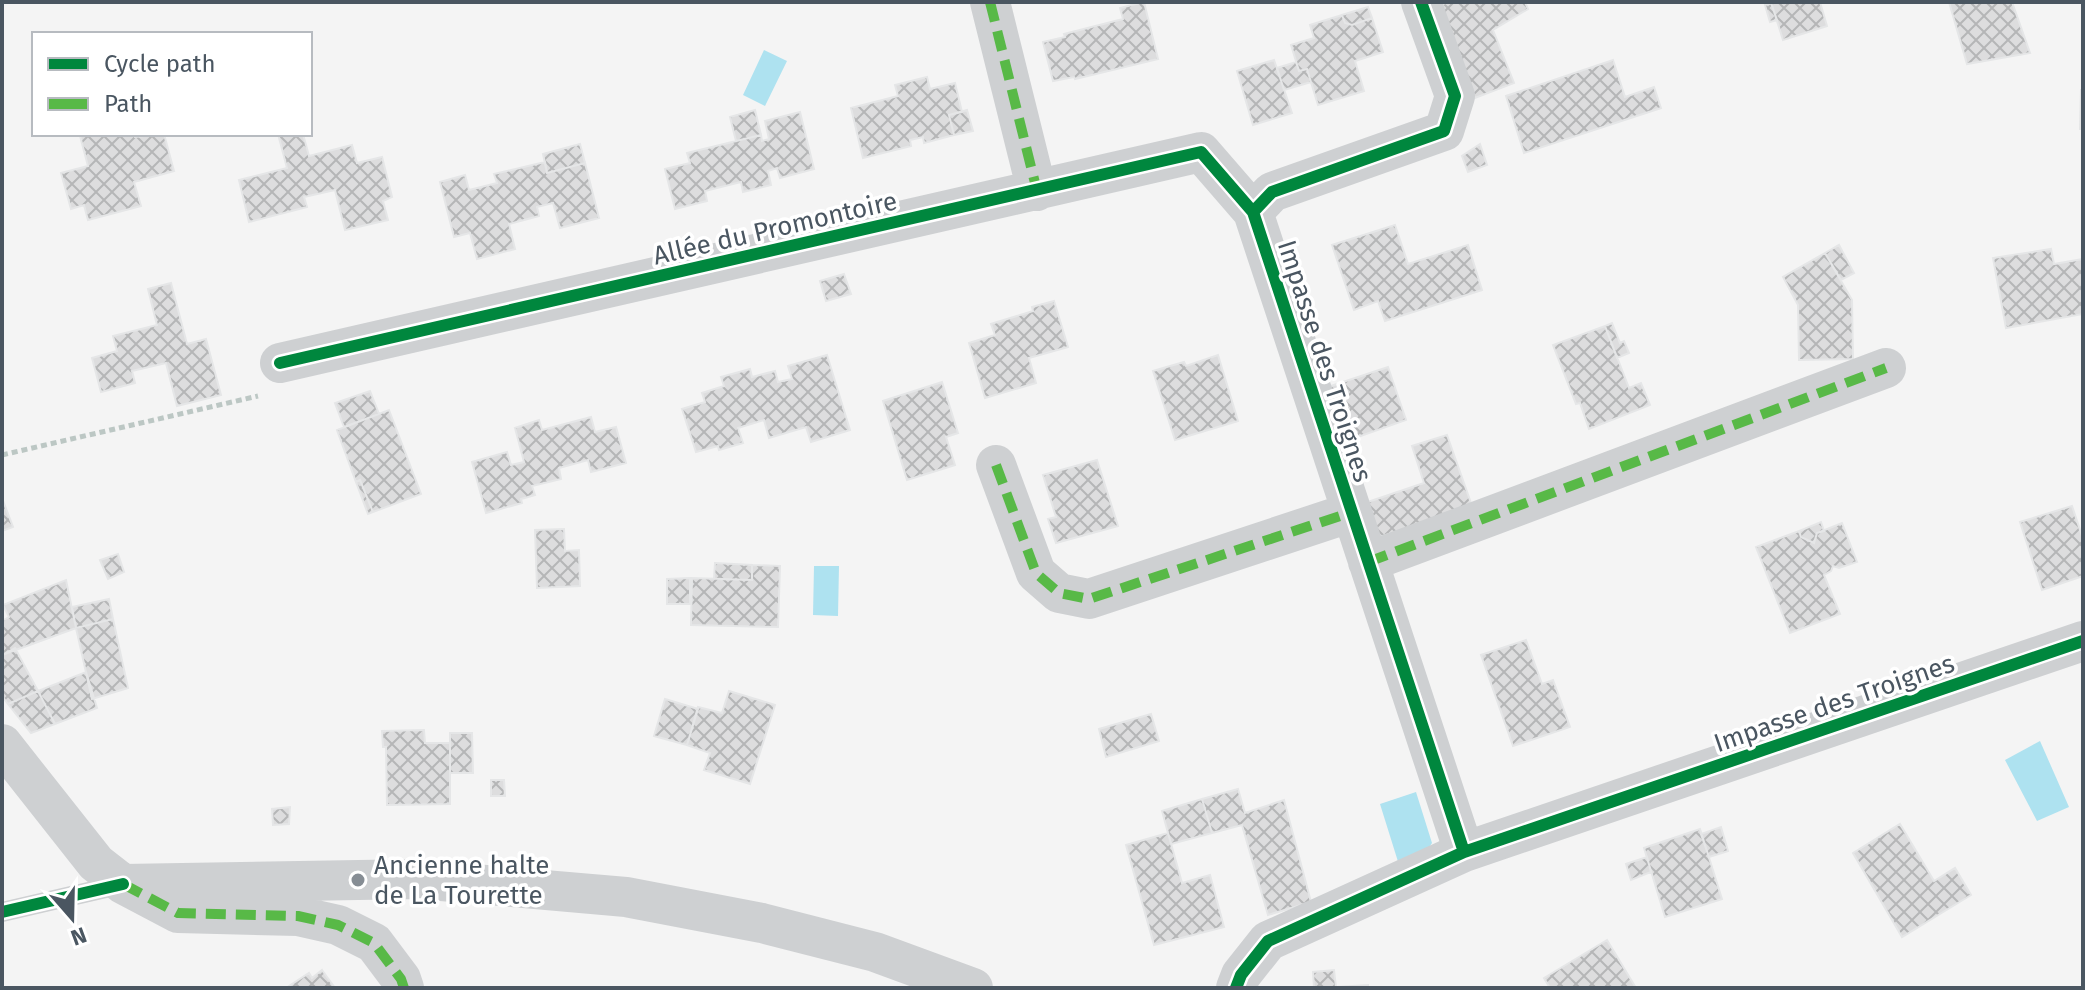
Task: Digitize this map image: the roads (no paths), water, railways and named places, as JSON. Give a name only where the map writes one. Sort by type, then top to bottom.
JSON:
[{"type":"street","points":[[990,2],[1037,191]]},
{"type":"street","name":"Impasse des Troignes","points":[[1421,2],[1455,96],[1444,131],[1272,192],[1253,212],[1464,852]]},
{"type":"street","name":"Allée du Promontoire","points":[[280,363],[1201,152],[1253,212]]},
{"type":"street","points":[[1368,562],[1886,368]]},
{"type":"street","name":"Impasse des Troignes","points":[[996,465],[1036,573],[1059,593],[1089,599],[1352,512]]},
{"type":"street","name":"Impasse des Troignes","points":[[1236,988],[1241,975],[1268,941],[1464,852],[2083,641]]},
{"type":"street","points":[[2,744],[96,863],[123,884],[178,913],[298,916],[338,925],[374,943],[401,979],[404,988]]},
{"type":"street","points":[[123,884],[418,879],[626,897],[762,923],[875,952],[973,988]]},
{"type":"lane","points":[[2,912],[123,884]]},
{"type":"water","points":[[764,50],[787,61],[765,106],[743,95]]},
{"type":"water","points":[[814,566],[839,566],[838,616],[813,615]]},
{"type":"water","points":[[2040,741],[2069,807],[2037,821],[2005,760]]},
{"type":"water","points":[[1416,792],[1432,843],[1418,863],[1400,868],[1380,804]]},
{"type":"place","name":"Ancienne halte de La Tourette","points":[[358,880]]}]
